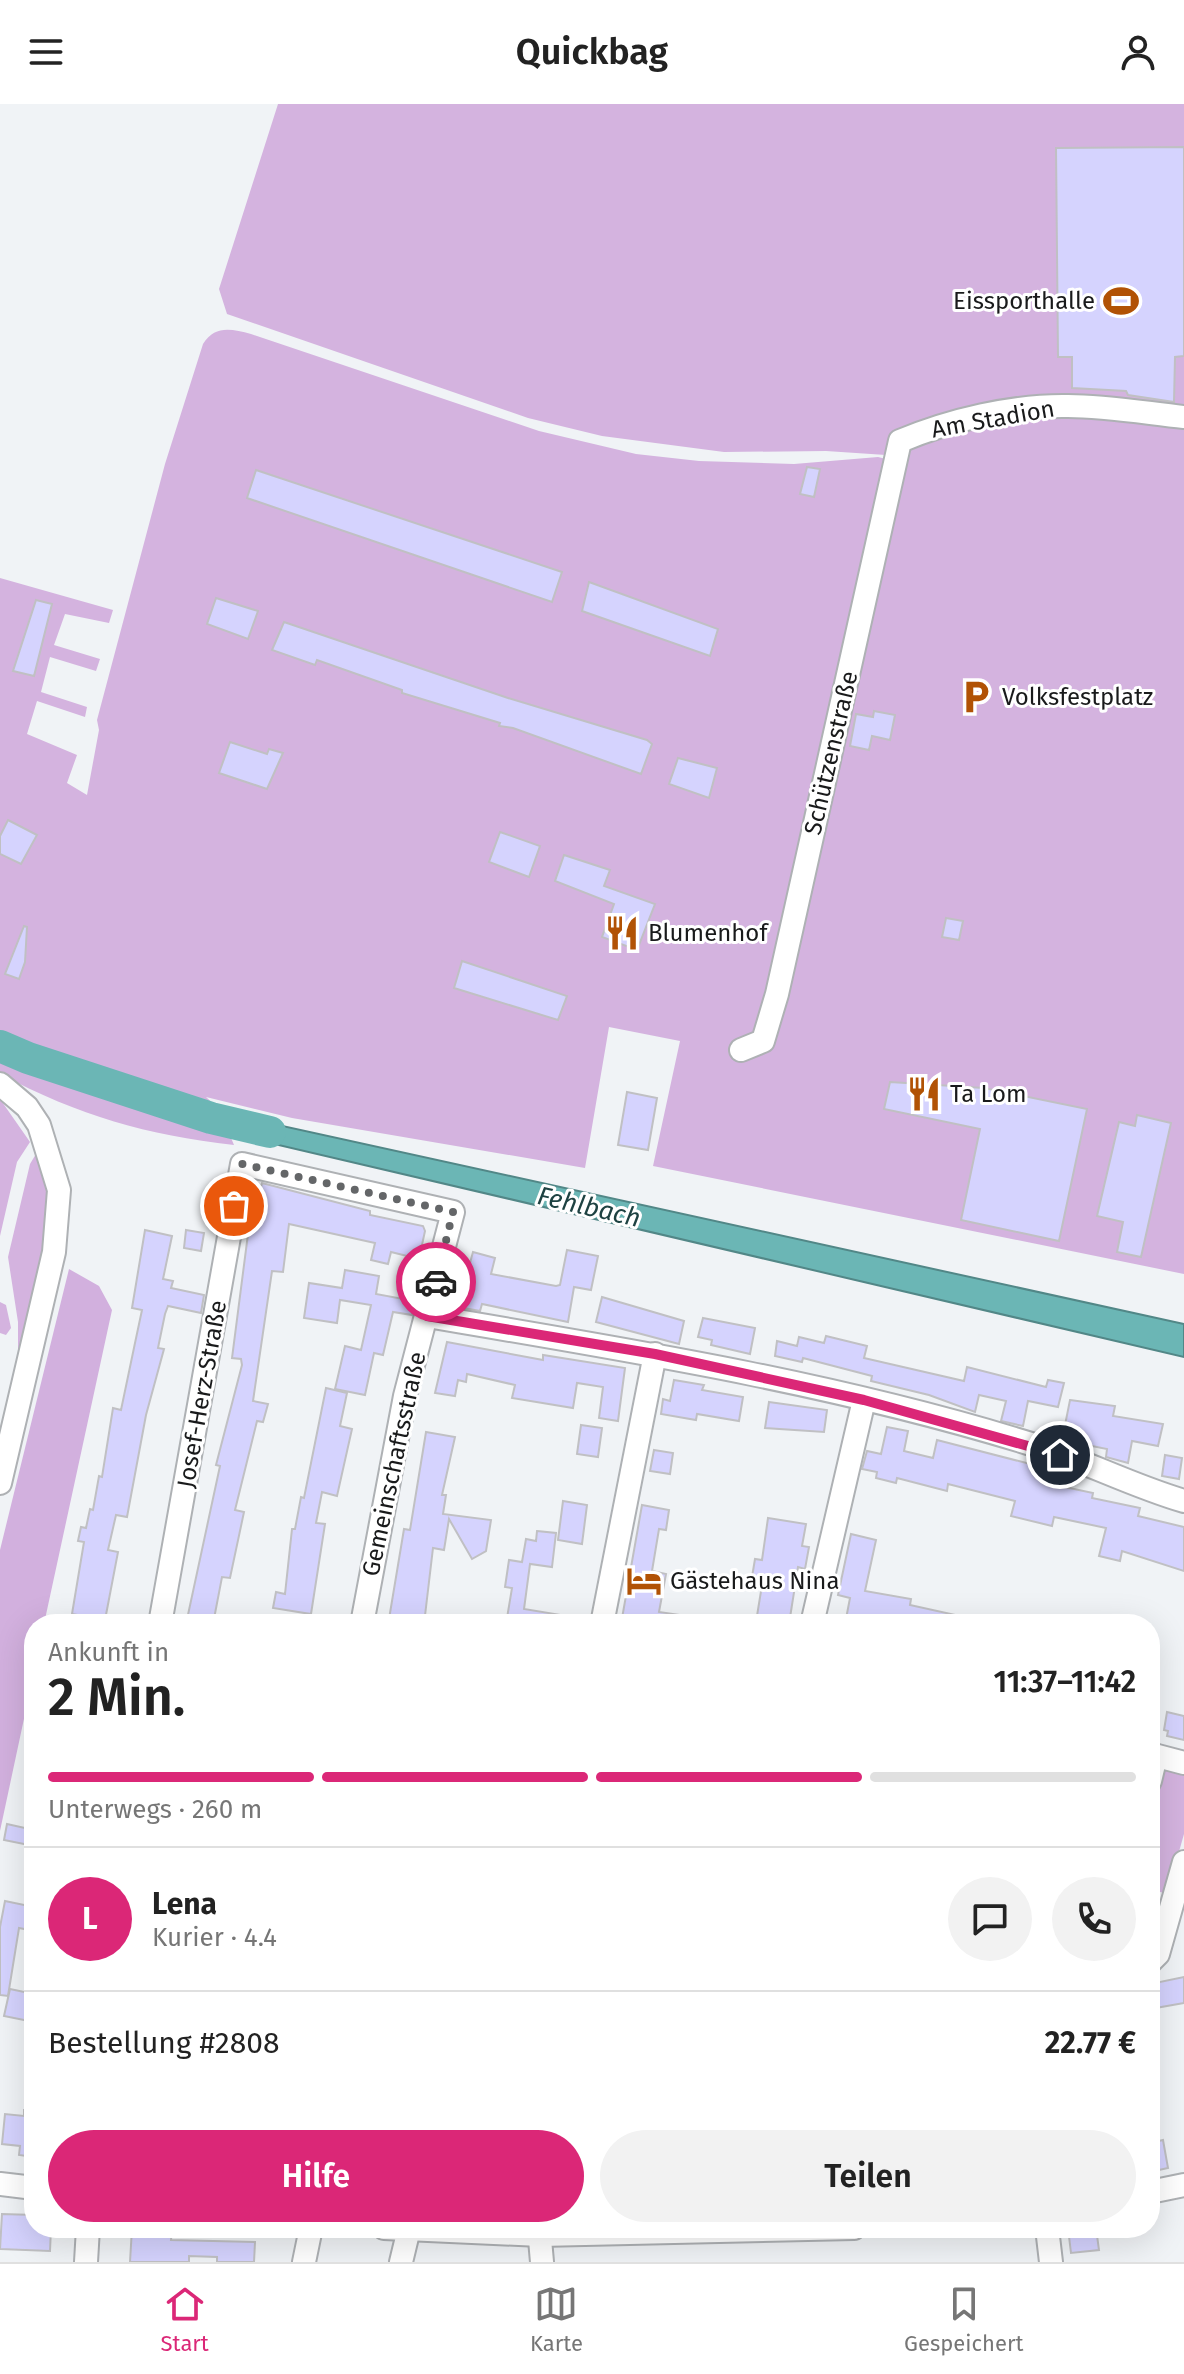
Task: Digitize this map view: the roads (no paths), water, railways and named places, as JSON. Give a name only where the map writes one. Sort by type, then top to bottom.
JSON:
[{"type":"street","name":"Am Stadion","points":[[900,441],[933,427],[1036,407],[1069,406],[1184,417]]},
{"type":"street","name":"Schützenstraße","points":[[741,1050],[763,1041],[777,994],[900,441]]},
{"type":"street","points":[[0,1084],[27,1107],[47,1144],[59,1190],[54,1252],[0,1483]]},
{"type":"street","name":"Josef-Herz-Straße","points":[[162,1614],[242,1164],[453,1212]]},
{"type":"street","name":"Gemeinschaftsstraße","points":[[364,1614],[394,1449],[453,1212]]},
{"type":"street","points":[[427,1316],[655,1354],[864,1400],[1032,1444],[1184,1501]]},
{"type":"street","points":[[604,1614],[655,1354]]},
{"type":"street","points":[[814,1614],[864,1400]]},
{"type":"street","points":[[1160,1757],[1184,1763]]},
{"type":"street","points":[[1160,1937],[1184,1862]]},
{"type":"street","points":[[0,2184],[24,2187]]},
{"type":"street","points":[[1160,2190],[1184,2185]]},
{"type":"street","points":[[86,2262],[87,2238]]},
{"type":"street","points":[[304,2262],[309,2238]]},
{"type":"street","points":[[401,2262],[407,2238]]},
{"type":"street","points":[[540,2238],[542,2262]]},
{"type":"street","points":[[1048,2238],[1051,2262]]},
{"type":"water","points":[[223,1113],[1184,1324],[1184,1357],[232,1134]]},
{"type":"waterway","name":"Fehlbach","points":[[0,1046],[211,1118],[270,1132]]},
{"type":"place","name":"Eissporthalle","points":[[1121,301]]},
{"type":"place","name":"Volksfestplatz","points":[[976,697]]},
{"type":"place","name":"Blumenhof","points":[[622,933]]},
{"type":"place","name":"Ta Lom","points":[[924,1094]]},
{"type":"place","name":"Gästehaus Nina","points":[[644,1581]]}]
